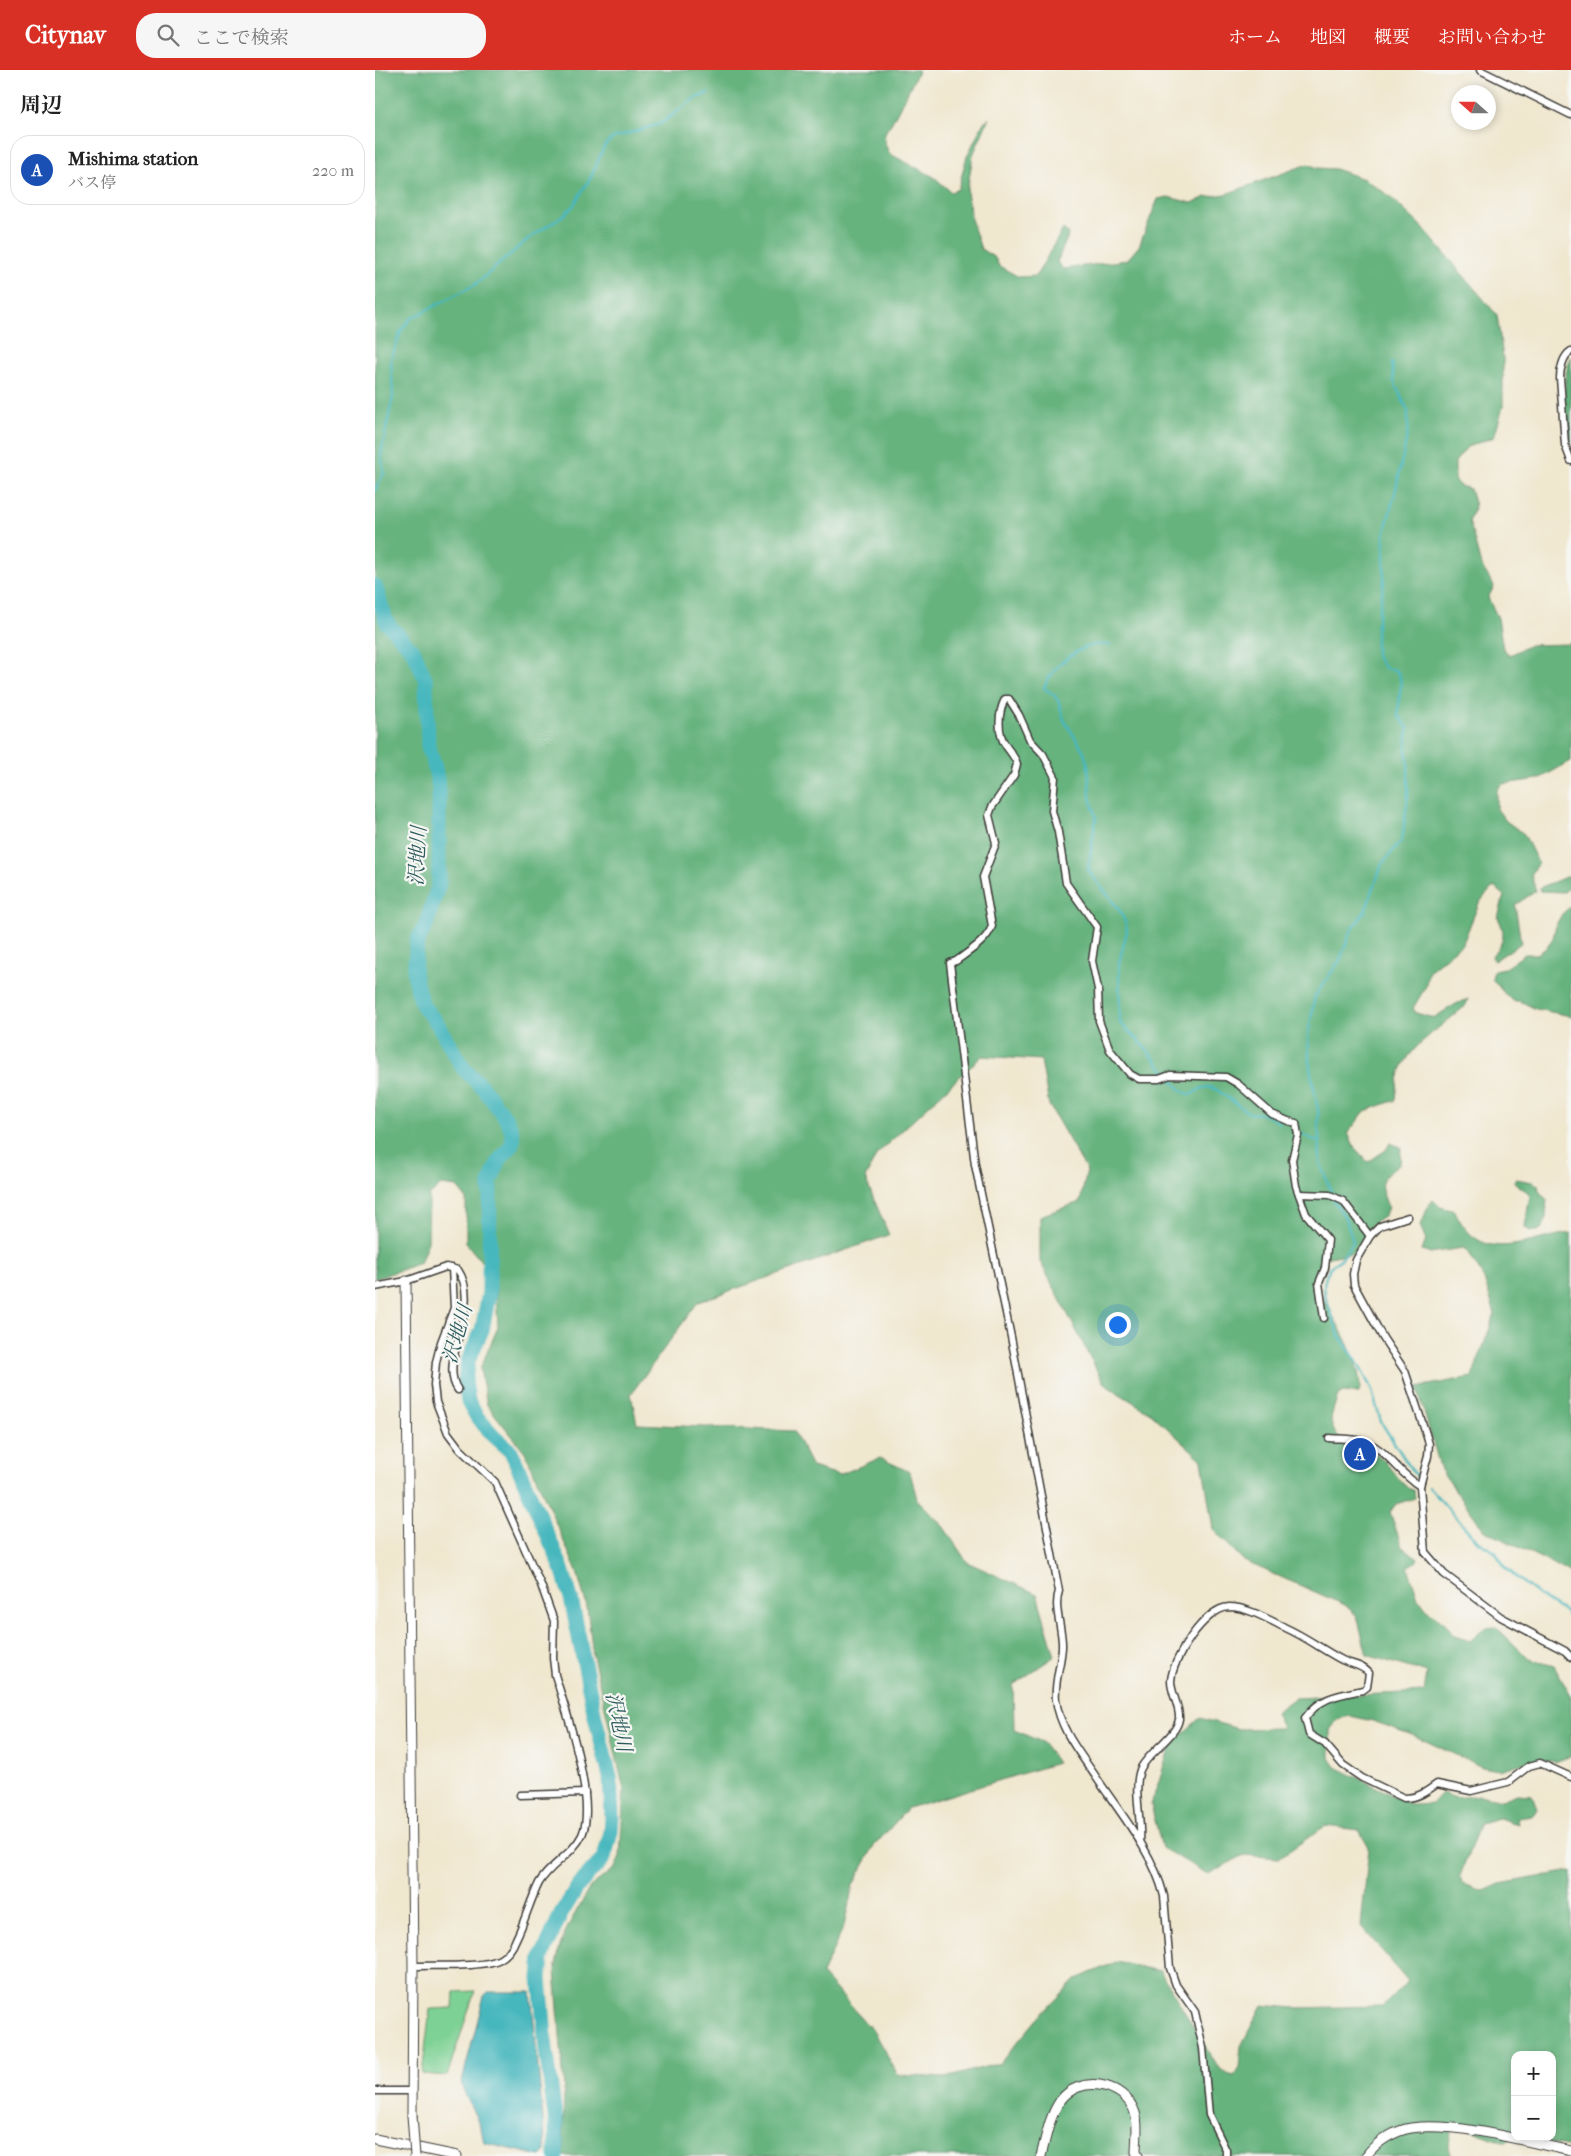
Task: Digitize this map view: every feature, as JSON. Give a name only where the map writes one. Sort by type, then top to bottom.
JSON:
[{"type":"street","points":[[1480,70],[1571,115]]},
{"type":"street","points":[[1571,351],[1567,354],[1560,371],[1560,378],[1565,446],[1571,461]]},
{"type":"street","points":[[1226,2156],[1226,2150],[1209,2114],[1203,2048],[1195,2012],[1176,1985],[1170,1968],[1164,1896],[1161,1885],[1140,1842],[1074,1746],[1062,1721],[1056,1700],[1056,1680],[1062,1646],[1056,1599],[1059,1591],[1011,1337],[975,1165],[951,963],[955,962],[983,940],[989,934],[992,926],[983,877],[996,843],[989,815],[992,807],[1012,779],[1017,764],[1001,737],[1001,716],[1005,699],[1009,699],[1016,708],[1030,740],[1043,754],[1055,777],[1052,811],[1058,832],[1066,883],[1097,927],[1092,961],[1098,989],[1099,1021],[1110,1050],[1130,1074],[1139,1079],[1159,1079],[1170,1075],[1230,1078],[1272,1114],[1297,1123],[1298,1135],[1293,1160],[1299,1194],[1306,1214],[1328,1240],[1325,1268],[1319,1283],[1323,1318]]},
{"type":"street","points":[[1299,1194],[1330,1195],[1343,1201],[1370,1236]]},
{"type":"street","points":[[1408,1217],[1380,1226],[1370,1236],[1356,1260],[1353,1274],[1354,1285],[1383,1338],[1405,1371],[1429,1444],[1428,1456],[1420,1486],[1425,1552],[1444,1574],[1501,1617],[1565,1651],[1571,1657]]},
{"type":"street","points":[[375,1287],[406,1281],[447,1267],[458,1270],[461,1274],[465,1307],[452,1372],[455,1386],[458,1390]]},
{"type":"street","points":[[413,1966],[486,1964],[498,1960],[507,1954],[516,1941],[540,1882],[565,1854],[575,1846],[582,1834],[585,1815],[585,1793],[573,1737],[555,1675],[553,1658],[554,1620],[541,1585],[495,1482],[460,1449],[448,1433],[436,1402],[434,1385],[437,1362],[441,1342],[454,1308],[452,1268]]},
{"type":"street","points":[[406,1281],[413,1966],[411,2091],[415,2156]]},
{"type":"street","points":[[1329,1438],[1365,1442],[1372,1446],[1409,1480],[1420,1486]]},
{"type":"street","points":[[1140,1842],[1138,1795],[1141,1769],[1144,1762],[1172,1731],[1179,1719],[1171,1682],[1173,1670],[1189,1638],[1217,1611],[1227,1607],[1240,1608],[1303,1635],[1345,1661],[1363,1666],[1369,1673],[1367,1687],[1363,1690],[1327,1698],[1312,1708],[1305,1718],[1309,1734],[1325,1744],[1343,1765],[1362,1778],[1404,1798],[1417,1797],[1437,1784],[1471,1791],[1508,1782],[1529,1766],[1540,1763],[1571,1778]]},
{"type":"street","points":[[520,1795],[585,1793]]},
{"type":"street","points":[[1041,2156],[1053,2113],[1061,2100],[1074,2088],[1085,2084],[1107,2086],[1127,2098],[1135,2114],[1136,2152],[1138,2156]]},
{"type":"street","points":[[375,2091],[411,2091]]},
{"type":"street","points":[[1366,2156],[1383,2139],[1398,2132],[1423,2128],[1468,2130],[1571,2152]]},
{"type":"street","points":[[375,2139],[457,2156]]},
{"type":"green space","points":[[375,70],[919,70],[886,131],[885,142],[888,150],[890,154],[934,177],[951,192],[958,189],[967,156],[984,122],[989,118],[973,155],[967,191],[971,219],[981,249],[995,258],[999,266],[1019,277],[1036,276],[1063,229],[1067,232],[1068,236],[1057,262],[1063,269],[1127,260],[1139,246],[1158,199],[1168,197],[1192,203],[1206,197],[1226,194],[1308,164],[1318,168],[1335,169],[1364,179],[1388,195],[1422,227],[1497,315],[1503,358],[1503,407],[1494,437],[1467,447],[1455,462],[1455,481],[1460,486],[1470,489],[1475,506],[1469,520],[1481,565],[1494,586],[1488,598],[1498,618],[1503,649],[1510,655],[1530,645],[1571,644],[1571,761],[1539,779],[1502,784],[1497,790],[1497,809],[1506,821],[1524,834],[1538,863],[1531,875],[1536,891],[1515,905],[1521,943],[1494,961],[1492,956],[1503,938],[1498,918],[1504,895],[1495,887],[1479,903],[1463,943],[1429,971],[1425,988],[1413,1008],[1416,1013],[1433,1018],[1468,999],[1466,1005],[1427,1037],[1410,1055],[1403,1065],[1399,1076],[1396,1100],[1365,1111],[1348,1133],[1354,1147],[1368,1162],[1386,1150],[1390,1143],[1401,1147],[1400,1164],[1387,1174],[1382,1182],[1388,1207],[1385,1215],[1372,1224],[1353,1253],[1323,1258],[1314,1289],[1325,1302],[1349,1347],[1360,1383],[1359,1393],[1343,1392],[1338,1395],[1331,1421],[1334,1431],[1344,1444],[1366,1448],[1378,1456],[1405,1485],[1414,1491],[1415,1498],[1396,1504],[1390,1512],[1402,1547],[1418,1558],[1416,1562],[1408,1567],[1418,1598],[1427,1610],[1445,1623],[1453,1635],[1470,1641],[1485,1628],[1496,1627],[1529,1659],[1554,1666],[1571,1696],[1571,1756],[1555,1762],[1539,1759],[1499,1770],[1482,1767],[1415,1736],[1373,1721],[1350,1716],[1338,1719],[1330,1730],[1330,1758],[1336,1767],[1412,1805],[1432,1804],[1442,1793],[1456,1798],[1480,1795],[1502,1800],[1517,1794],[1532,1795],[1537,1808],[1532,1816],[1517,1818],[1518,1824],[1499,1818],[1480,1823],[1460,1876],[1462,1884],[1484,1891],[1500,1884],[1571,1871],[1571,2147],[1543,2141],[1556,2141],[1556,2051],[1511,2051],[1511,2139],[1506,2142],[1491,2138],[1458,2124],[1453,2125],[1449,2145],[1452,2156],[563,2156],[564,2087],[555,1970],[560,1946],[568,1926],[590,1887],[615,1868],[620,1856],[624,1790],[593,1656],[587,1607],[577,1572],[525,1452],[487,1405],[480,1369],[498,1327],[495,1278],[466,1243],[466,1198],[457,1187],[441,1185],[429,1196],[428,1242],[420,1263],[375,1279]],"holes":[[[982,1056],[1041,1060],[1049,1105],[1087,1171],[1080,1202],[1040,1216],[1040,1261],[1104,1384],[1152,1414],[1202,1460],[1213,1529],[1244,1561],[1345,1605],[1357,1616],[1367,1655],[1427,1673],[1424,1692],[1295,1698],[1275,1712],[1282,1728],[1239,1729],[1200,1718],[1171,1744],[1151,1805],[1162,1848],[1208,1874],[1244,1855],[1279,1858],[1325,1826],[1359,1830],[1369,1848],[1361,1926],[1408,1981],[1383,2006],[1295,2008],[1262,2005],[1241,2046],[1239,2068],[1234,2076],[1227,2074],[1217,2066],[1160,1971],[1116,1962],[1076,1979],[1037,2019],[1000,2063],[945,2078],[898,2075],[873,2031],[822,1974],[844,1926],[853,1885],[874,1846],[908,1808],[1057,1763],[1042,1742],[1014,1730],[1013,1685],[1055,1656],[1037,1594],[967,1562],[943,1526],[917,1499],[910,1472],[880,1458],[839,1475],[812,1467],[794,1431],[637,1424],[631,1394],[698,1302],[889,1235],[865,1178],[877,1154]]]},
{"type":"green space","points":[[1571,357],[1571,446],[1567,425],[1565,388]]},
{"type":"green space","points":[[1571,875],[1571,886],[1564,892],[1540,891],[1539,888]]},
{"type":"green space","points":[[1571,906],[1571,1016],[1536,1009],[1520,1001],[1513,1001],[1492,979],[1494,970],[1505,968],[1525,954],[1537,954],[1545,949],[1553,938],[1556,925],[1562,914]]},
{"type":"green space","points":[[1515,1179],[1533,1182],[1538,1185],[1539,1191],[1547,1200],[1545,1222],[1541,1229],[1537,1231],[1530,1231],[1525,1227],[1530,1194],[1514,1182]]},
{"type":"green space","points":[[1433,1200],[1440,1207],[1455,1211],[1466,1229],[1478,1240],[1492,1245],[1522,1244],[1571,1233],[1571,1573],[1484,1530],[1441,1470],[1417,1387],[1472,1377],[1495,1314],[1484,1279],[1468,1251],[1463,1248],[1430,1253],[1422,1251],[1426,1240],[1420,1225],[1428,1205]]},
{"type":"green space","points":[[475,1991],[447,2076],[422,2074],[430,2009],[453,2008],[454,1992]]},
{"type":"water","points":[[488,1992],[531,1992],[546,2151],[541,2156],[484,2143],[481,2128],[461,2085],[484,1996]]},
{"type":"waterway","points":[[375,490],[384,473],[381,454],[393,396],[391,360],[401,331],[410,319],[476,284],[528,239],[565,214],[573,206],[592,175],[605,145],[613,138],[660,124],[694,99],[708,93]]},
{"type":"waterway","points":[[1331,1191],[1320,1163],[1318,1110],[1310,1068],[1308,1035],[1315,996],[1340,960],[1350,933],[1366,909],[1382,864],[1402,840],[1408,795],[1406,751],[1408,728],[1398,715],[1401,683],[1399,674],[1395,670],[1385,668],[1376,656],[1376,632],[1384,582],[1384,534],[1408,431],[1408,411],[1394,382],[1392,362]]},
{"type":"waterway","name":"沢地川","points":[[375,586],[387,623],[414,652],[426,681],[428,746],[439,788],[439,883],[426,925],[417,941],[414,973],[418,991],[423,1006],[437,1023],[463,1068],[483,1088],[505,1117],[511,1128],[513,1140],[510,1148],[500,1159],[490,1182],[489,1293],[482,1330],[468,1361],[465,1380],[468,1401],[477,1417],[511,1451],[561,1566],[571,1598],[595,1717],[610,1777],[611,1832],[604,1858],[578,1886],[560,1916],[542,1957],[540,1978],[546,2049],[556,2124],[556,2156]]},
{"type":"waterway","points":[[1110,645],[1092,645],[1075,652],[1056,668],[1044,688],[1055,696],[1064,720],[1083,750],[1088,765],[1090,797],[1096,818],[1088,870],[1120,911],[1126,924],[1127,931],[1119,963],[1120,1023],[1144,1046],[1166,1073]]},
{"type":"waterway","points":[[1170,1078],[1182,1091],[1190,1095],[1202,1088],[1209,1087],[1217,1090],[1249,1113],[1263,1114],[1280,1123]]},
{"type":"waterway","points":[[1302,1134],[1320,1143]]},
{"type":"waterway","points":[[1333,1200],[1346,1219],[1353,1242],[1342,1258],[1330,1267],[1324,1285],[1325,1296],[1339,1335],[1356,1360],[1371,1388],[1381,1422],[1413,1472],[1419,1477]]},
{"type":"waterway","points":[[1429,1487],[1478,1542],[1495,1552],[1506,1568],[1545,1600],[1564,1611],[1571,1618]]},
{"type":"place","name":"Mishima station","points":[[1360,1454]]}]
